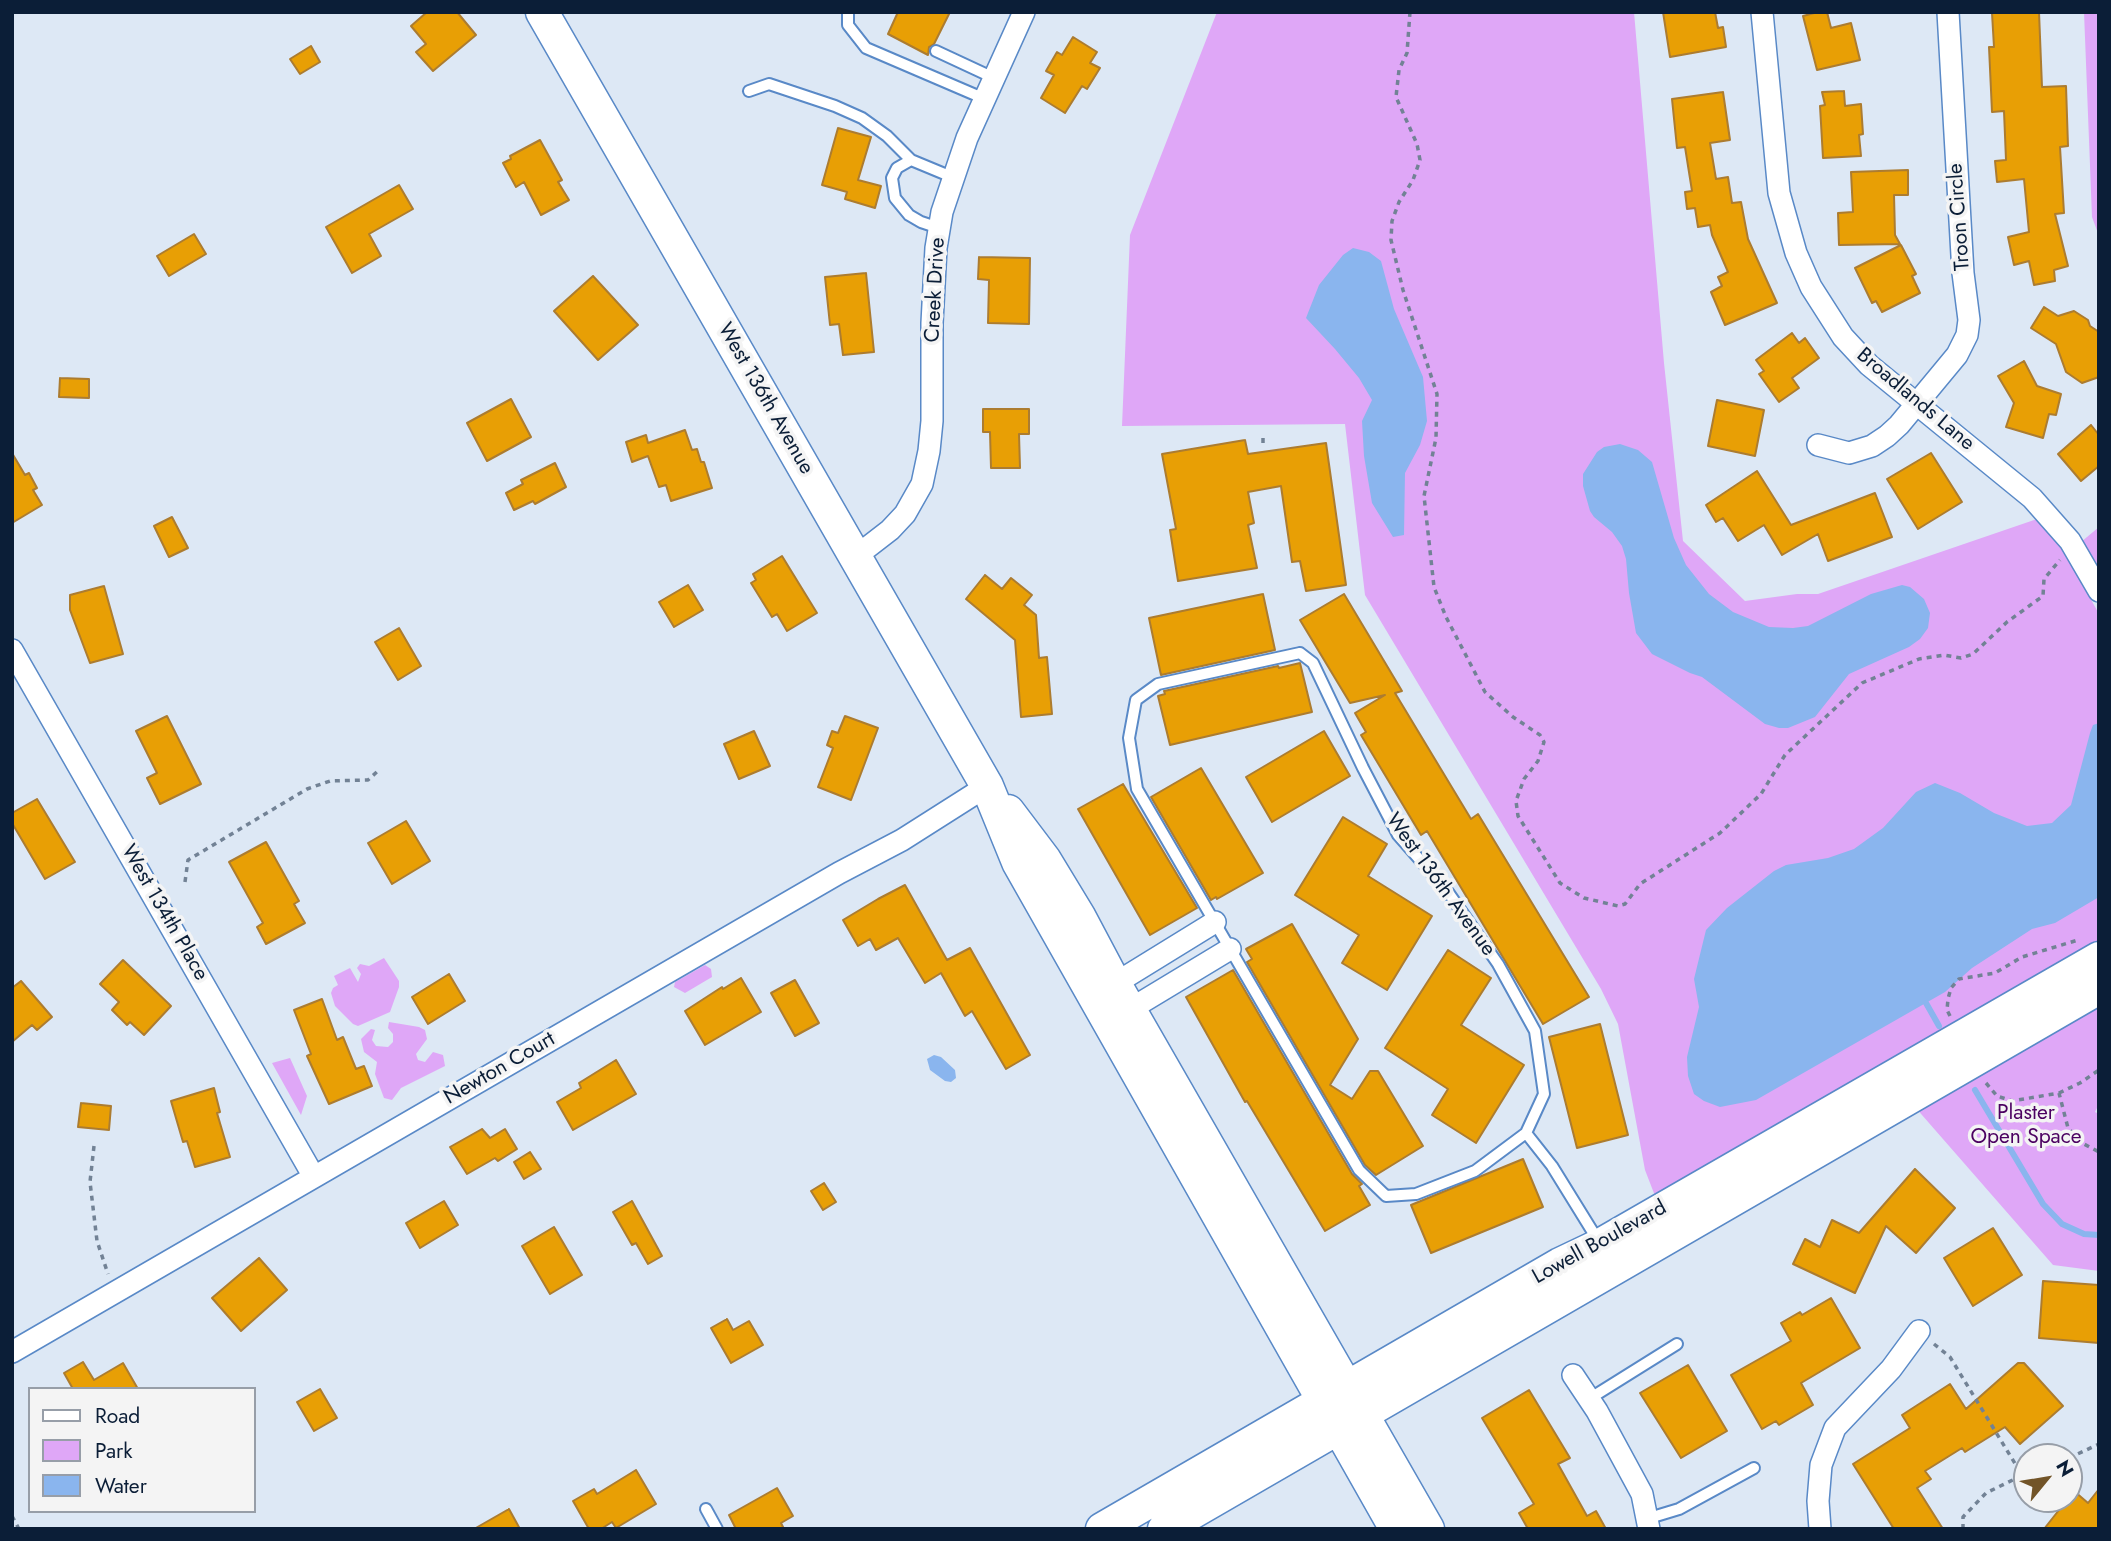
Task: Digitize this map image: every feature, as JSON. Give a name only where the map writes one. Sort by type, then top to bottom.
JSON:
[{"type":"main road","name":"West 136th Avenue","points":[[542,12],[988,786],[1045,860],[1112,1003],[1343,1408],[1428,1529]]},
{"type":"main road","name":"Lowell Boulevard","points":[[1164,1529],[1560,1264],[1600,1245],[2090,948]]},
{"type":"main road","name":"Lowell Boulevard","points":[[1102,1529],[1343,1408],[2099,988]]},
{"type":"main road","name":"West 136th Avenue","points":[[1343,1408],[1396,1529]]},
{"type":"street","name":"Creek Drive","points":[[853,552],[867,547],[890,530],[905,514],[922,484],[932,421],[932,323],[939,228],[952,177],[1024,12]]},
{"type":"street","name":"Broadlands Lane","points":[[1762,12],[1779,193],[1796,253],[1811,287],[1843,337],[1869,365],[2032,498],[2070,541],[2099,591]]},
{"type":"street","name":"Troon Circle","points":[[1818,444],[1849,453],[1872,446],[1899,425],[1917,405],[1957,355],[1978,320],[1963,273],[1948,12]]},
{"type":"street","name":"West 134th Place","points":[[12,650],[314,1177]]},
{"type":"street","name":"Newton Court","points":[[12,1352],[839,873],[902,840],[988,786]]},
{"type":"street","points":[[1112,1003],[1215,922]]},
{"type":"street","points":[[1112,1003],[1230,949]]},
{"type":"street","points":[[1820,1529],[1818,1501],[1821,1465],[1835,1429],[1891,1369],[1919,1331]]},
{"type":"street","points":[[1573,1374],[1624,1458],[1642,1494],[1648,1524]]},
{"type":"lane","points":[[848,12],[848,25],[866,48],[985,99]]},
{"type":"lane","points":[[936,51],[994,78]]},
{"type":"lane","points":[[748,91],[769,84],[835,106],[862,118],[887,136],[911,160],[952,177]]},
{"type":"lane","points":[[911,160],[897,168],[892,177],[895,198],[909,215],[939,228]]},
{"type":"lane","name":"West 136th Avenue","points":[[1300,653],[1313,663],[1398,835],[1448,892],[1470,923],[1498,964],[1535,1031],[1544,1094],[1527,1133],[1475,1171],[1416,1194],[1386,1196],[1359,1170],[1215,922],[1137,789],[1129,738],[1136,700],[1158,684],[1300,653]]},
{"type":"lane","points":[[1527,1133],[1552,1166],[1600,1245]]},
{"type":"lane","points":[[1589,1399],[1677,1343]]},
{"type":"lane","points":[[1648,1524],[1754,1468]]},
{"type":"lane","points":[[706,1509],[717,1529]]},
{"type":"path","points":[[1410,12],[1407,53],[1399,70],[1396,97],[1417,144],[1420,160],[1392,221],[1391,240],[1402,290],[1437,394],[1436,438],[1424,496],[1434,587],[1446,617],[1485,692],[1513,717],[1540,735],[1544,742],[1538,761],[1524,779],[1516,801],[1518,816],[1560,883],[1584,898],[1618,906],[1625,904],[1640,884],[1720,833],[1761,794],[1785,755],[1862,683],[1919,659],[1973,654],[2007,622],[2043,596],[2044,579],[2055,563],[2075,550]]},
{"type":"path","points":[[1263,438],[1264,448]]},
{"type":"path","points":[[185,882],[188,860],[307,789],[330,781],[368,780],[380,769]]},
{"type":"path","points":[[1952,1021],[1947,1010],[1948,999],[1951,988],[1959,979],[1995,974],[2022,957],[2090,948]]},
{"type":"path","points":[[1986,1083],[1997,1096],[2012,1101],[2059,1094],[2099,1070]]},
{"type":"path","points":[[2059,1094],[2068,1128],[2084,1144],[2099,1152]]},
{"type":"path","points":[[94,1146],[90,1182],[97,1241],[106,1269],[118,1291]]},
{"type":"path","points":[[1919,1331],[1950,1357],[2013,1457]]},
{"type":"path","points":[[2083,1451],[2099,1444]]},
{"type":"path","points":[[1963,1529],[1963,1517],[1986,1493],[2013,1480]]},
{"type":"path","points":[[12,1516],[19,1529]]},
{"type":"green space","points":[[1217,12],[1634,12],[1664,363],[1683,541],[1745,601],[1818,594],[2037,519],[2064,551],[2099,614],[2099,945],[1657,1201],[1645,1170],[1618,1024],[1601,989],[1365,595],[1345,424],[1122,426],[1130,235]]},
{"type":"green space","points":[[2084,12],[2099,12],[2099,236],[2092,217]]},
{"type":"green space","points":[[2099,527],[2099,566],[2081,542]]},
{"type":"green space","points":[[384,958],[399,981],[390,1012],[358,1026],[353,1024],[335,1006],[331,993],[338,985],[334,976],[350,968],[358,982],[361,974],[357,968],[360,964],[369,966]]},
{"type":"green space","points":[[705,965],[711,969],[712,977],[685,993],[674,987],[675,982]]},
{"type":"green space","name":"Plaster Open Space","points":[[2099,1002],[2099,1104],[2095,1112],[2099,1114],[2099,1271],[2053,1265],[1915,1107]]},
{"type":"green space","points":[[389,1022],[425,1030],[427,1039],[416,1054],[418,1060],[425,1062],[433,1052],[443,1055],[445,1066],[401,1088],[392,1100],[384,1098],[375,1074],[377,1062],[364,1052],[361,1039],[371,1029],[375,1030],[372,1040],[376,1046],[388,1047],[393,1042],[393,1034],[388,1028]]},
{"type":"green space","points":[[290,1058],[307,1096],[301,1115],[272,1063]]},
{"type":"water","points":[[1353,248],[1369,252],[1381,261],[1394,309],[1423,377],[1427,421],[1420,445],[1405,473],[1404,535],[1393,537],[1372,503],[1364,456],[1362,421],[1372,400],[1359,378],[1306,318],[1319,285],[1343,255]]},
{"type":"water","points":[[1620,444],[1638,450],[1652,462],[1674,538],[1686,565],[1709,594],[1733,612],[1769,627],[1808,626],[1871,594],[1902,585],[1910,587],[1924,599],[1930,613],[1928,628],[1920,639],[1909,647],[1849,674],[1815,717],[1788,728],[1765,724],[1702,677],[1652,654],[1636,633],[1622,546],[1590,511],[1583,486],[1583,474],[1597,452],[1604,447]]},
{"type":"water","points":[[2099,723],[2099,897],[2055,923],[2032,929],[1972,968],[1945,992],[1756,1100],[1720,1107],[1694,1094],[1688,1076],[1687,1057],[1699,1007],[1694,979],[1706,930],[1727,908],[1774,871],[1786,865],[1828,858],[1854,849],[1883,828],[1916,792],[1935,783],[1960,793],[1994,813],[2027,826],[2052,823],[2071,805],[2090,733],[2093,725]]},
{"type":"water","points":[[934,1055],[941,1057],[955,1070],[956,1078],[951,1082],[945,1081],[930,1070],[927,1059]]},
{"type":"building","points":[[427,12],[457,12],[476,35],[433,71],[416,52],[426,44],[411,26]]},
{"type":"building","points":[[898,12],[950,12],[934,44],[929,47],[928,55],[888,34]]},
{"type":"building","points":[[1663,12],[1715,12],[1718,28],[1723,27],[1726,47],[1670,57]]},
{"type":"building","points":[[1827,12],[1831,28],[1851,23],[1860,60],[1817,70],[1803,16]]},
{"type":"building","points":[[2039,12],[2042,87],[2066,86],[2068,146],[2060,147],[2064,213],[2055,214],[2068,266],[2054,270],[2055,281],[2034,285],[2029,261],[2014,265],[2008,237],[2029,232],[2024,179],[1997,182],[1995,161],[2006,160],[2004,111],[1992,112],[1989,47],[1994,47],[1992,13]]},
{"type":"building","points":[[1073,37],[1097,52],[1090,63],[1100,68],[1087,89],[1082,86],[1065,113],[1041,98],[1054,75],[1046,71],[1057,52],[1062,55]]},
{"type":"building","points":[[311,46],[320,62],[300,74],[290,59]]},
{"type":"building","points":[[1844,91],[1845,106],[1861,104],[1861,156],[1823,158],[1820,106],[1825,105],[1822,92]]},
{"type":"building","points":[[1723,92],[1730,140],[1710,143],[1716,179],[1728,177],[1732,203],[1741,202],[1748,239],[1777,303],[1725,325],[1711,292],[1722,286],[1718,277],[1728,272],[1710,225],[1698,227],[1695,208],[1687,209],[1685,192],[1692,191],[1685,147],[1677,148],[1672,99]]},
{"type":"building","points":[[838,128],[871,137],[858,180],[881,186],[875,208],[845,199],[847,192],[822,185]]},
{"type":"building","points":[[540,140],[562,180],[558,182],[569,200],[541,215],[524,182],[516,187],[503,163],[511,159],[510,156]]},
{"type":"building","points":[[1908,170],[1908,195],[1894,195],[1895,235],[1900,244],[1839,245],[1838,213],[1853,212],[1851,172]]},
{"type":"building","points":[[399,185],[413,209],[369,234],[381,256],[352,273],[326,227]]},
{"type":"building","points":[[194,234],[206,254],[169,276],[157,256]]},
{"type":"building","points":[[1901,245],[1916,274],[1912,276],[1920,293],[1882,312],[1876,301],[1872,303],[1855,268]]},
{"type":"building","points":[[979,257],[1030,258],[1029,324],[988,323],[989,280],[978,279]]},
{"type":"building","points":[[866,273],[874,352],[843,355],[839,324],[830,325],[825,277]]},
{"type":"building","points":[[593,276],[638,325],[598,360],[554,311]]},
{"type":"building","points":[[2044,307],[2058,316],[2074,311],[2088,320],[2090,326],[2099,332],[2099,377],[2082,383],[2066,372],[2056,344],[2031,328]]},
{"type":"building","points":[[1792,333],[1799,343],[1805,338],[1819,358],[1792,378],[1799,388],[1779,402],[1759,374],[1764,371],[1756,360]]},
{"type":"building","points":[[2024,361],[2037,386],[2061,394],[2056,415],[2049,414],[2043,438],[2006,427],[2014,403],[1998,376]]},
{"type":"building","points":[[60,378],[89,379],[89,398],[59,397]]},
{"type":"building","points":[[511,399],[531,437],[487,461],[467,423]]},
{"type":"building","points":[[1717,400],[1764,410],[1755,456],[1708,446]]},
{"type":"building","points":[[983,409],[1029,409],[1029,434],[1019,434],[1020,468],[991,468],[990,432],[983,432]]},
{"type":"building","points":[[2091,425],[2099,435],[2099,466],[2081,481],[2058,454]]},
{"type":"building","points":[[685,430],[692,450],[697,449],[701,462],[704,462],[712,488],[671,501],[666,485],[659,487],[648,456],[632,462],[626,442],[646,435],[648,443]]},
{"type":"building","points":[[1245,440],[1248,454],[1326,443],[1346,585],[1306,591],[1300,561],[1292,562],[1281,486],[1248,492],[1254,523],[1248,525],[1257,568],[1178,581],[1170,530],[1176,529],[1162,454]]},
{"type":"building","points":[[12,453],[25,475],[29,473],[37,488],[33,490],[42,505],[12,523]]},
{"type":"building","points":[[1931,453],[1962,502],[1918,529],[1887,479]]},
{"type":"building","points":[[555,463],[566,487],[535,504],[533,501],[514,510],[506,493],[523,484],[521,480]]},
{"type":"building","points":[[1757,471],[1791,525],[1875,493],[1892,537],[1828,561],[1818,534],[1782,555],[1764,525],[1738,541],[1723,518],[1716,522],[1706,505]]},
{"type":"building","points":[[172,517],[188,548],[169,557],[154,526]]},
{"type":"building","points":[[782,556],[817,613],[787,631],[777,614],[772,617],[751,583],[756,580],[753,574]]},
{"type":"building","points":[[985,575],[1002,589],[1011,578],[1032,595],[1024,605],[1036,615],[1039,658],[1047,657],[1052,714],[1021,717],[1015,640],[966,599]]},
{"type":"building","points":[[688,585],[703,610],[674,627],[659,602]]},
{"type":"building","points":[[104,586],[123,654],[90,663],[70,610],[70,595]]},
{"type":"building","points":[[1263,594],[1275,650],[1161,675],[1149,618]]},
{"type":"building","points":[[1344,594],[1402,691],[1395,693],[1471,819],[1478,814],[1589,997],[1543,1024],[1427,831],[1421,835],[1361,735],[1366,732],[1355,713],[1385,695],[1350,703],[1300,620]]},
{"type":"building","points":[[399,628],[421,666],[398,680],[375,642]]},
{"type":"building","points":[[1300,663],[1312,712],[1170,745],[1158,696],[1165,694],[1164,691]]},
{"type":"building","points":[[167,716],[201,784],[160,804],[147,778],[157,773],[136,731]]},
{"type":"building","points":[[845,716],[878,728],[851,800],[818,787],[833,748],[827,745],[832,731],[838,733]]},
{"type":"building","points":[[754,731],[770,766],[739,779],[724,744]]},
{"type":"building","points":[[1324,731],[1350,776],[1272,822],[1246,777]]},
{"type":"building","points":[[1201,768],[1263,873],[1211,900],[1151,797]]},
{"type":"building","points":[[1123,784],[1197,908],[1150,935],[1078,809]]},
{"type":"building","points":[[37,799],[75,862],[45,879],[12,823],[12,813]]},
{"type":"building","points":[[1343,817],[1387,844],[1368,876],[1432,916],[1387,990],[1342,963],[1359,935],[1295,895]]},
{"type":"building","points":[[406,821],[430,861],[392,884],[368,843]]},
{"type":"building","points":[[266,842],[299,901],[294,904],[305,923],[266,944],[257,927],[263,923],[229,862]]},
{"type":"building","points":[[905,885],[947,960],[970,948],[1030,1055],[1006,1069],[972,1011],[965,1016],[941,973],[925,983],[898,938],[876,950],[870,939],[858,946],[843,920]]},
{"type":"building","points":[[1292,924],[1358,1039],[1330,1085],[1352,1099],[1370,1071],[1378,1071],[1423,1146],[1376,1175],[1365,1165],[1247,962],[1252,959],[1246,949]]},
{"type":"building","points":[[1448,950],[1491,978],[1461,1025],[1524,1065],[1476,1143],[1432,1115],[1448,1089],[1385,1048]]},
{"type":"building","points":[[123,960],[171,1006],[144,1035],[130,1022],[127,1025],[112,1010],[119,1002],[100,984]]},
{"type":"building","points":[[1233,970],[1352,1174],[1362,1184],[1359,1186],[1370,1205],[1325,1231],[1247,1101],[1245,1102],[1186,997]]},
{"type":"building","points":[[449,974],[465,1001],[428,1024],[412,997]]},
{"type":"building","points":[[741,978],[761,1012],[705,1045],[685,1011]]},
{"type":"building","points":[[795,980],[819,1023],[795,1036],[771,993]]},
{"type":"building","points":[[21,981],[52,1017],[37,1030],[32,1025],[12,1042],[12,988]]},
{"type":"building","points":[[322,999],[337,1040],[343,1037],[356,1069],[364,1066],[372,1086],[329,1104],[307,1056],[311,1054],[294,1010]]},
{"type":"building","points":[[1600,1024],[1628,1135],[1577,1148],[1549,1037]]},
{"type":"building","points":[[616,1060],[636,1094],[573,1130],[557,1102],[581,1088],[579,1083]]},
{"type":"building","points":[[214,1088],[220,1112],[217,1113],[230,1157],[195,1167],[187,1141],[183,1142],[171,1101]]},
{"type":"building","points":[[81,1103],[111,1106],[109,1130],[78,1127]]},
{"type":"building","points":[[482,1129],[490,1138],[505,1129],[517,1149],[498,1161],[495,1158],[467,1174],[450,1147]]},
{"type":"building","points":[[530,1152],[541,1169],[524,1179],[514,1162]]},
{"type":"building","points":[[1523,1159],[1543,1207],[1431,1253],[1411,1205]]},
{"type":"building","points":[[1915,1169],[1955,1208],[1916,1253],[1886,1226],[1855,1293],[1793,1264],[1805,1239],[1820,1247],[1832,1220],[1859,1233]]},
{"type":"building","points":[[824,1183],[836,1202],[823,1210],[811,1191]]},
{"type":"building","points":[[444,1201],[458,1225],[420,1248],[406,1223]]},
{"type":"building","points":[[632,1201],[662,1256],[648,1264],[636,1243],[632,1245],[613,1212]]},
{"type":"building","points":[[554,1227],[582,1275],[550,1294],[522,1246]]},
{"type":"building","points":[[1993,1228],[2022,1275],[1973,1306],[1944,1258]]},
{"type":"building","points":[[259,1258],[287,1290],[241,1331],[212,1298]]},
{"type":"building","points":[[2043,1281],[2099,1285],[2099,1343],[2039,1338]]},
{"type":"building","points":[[1831,1298],[1860,1348],[1801,1383],[1813,1405],[1779,1425],[1776,1421],[1762,1429],[1731,1375],[1791,1341],[1781,1323],[1800,1312],[1802,1315]]},
{"type":"building","points":[[727,1319],[733,1330],[749,1321],[763,1345],[731,1363],[711,1328]]},
{"type":"building","points":[[83,1362],[94,1380],[123,1363],[137,1387],[72,1387],[64,1373]]},
{"type":"building","points":[[2018,1363],[2024,1363],[2063,1406],[2021,1443],[2005,1427],[1965,1452],[1962,1448],[1925,1471],[1931,1479],[1917,1488],[1943,1529],[1894,1529],[1853,1464],[1910,1428],[1902,1415],[1950,1384],[1966,1409]]},
{"type":"building","points":[[1688,1365],[1727,1431],[1681,1458],[1640,1393]]},
{"type":"building","points":[[320,1389],[337,1418],[314,1431],[297,1402]]},
{"type":"building","points":[[1529,1390],[1570,1458],[1558,1464],[1587,1516],[1596,1511],[1606,1529],[1528,1529],[1519,1513],[1534,1504],[1482,1418]]},
{"type":"building","points":[[636,1470],[656,1504],[616,1528],[612,1522],[601,1529],[589,1529],[573,1501],[594,1489],[597,1494]]},
{"type":"building","points":[[777,1488],[793,1516],[781,1523],[784,1529],[736,1529],[729,1515]]},
{"type":"building","points":[[2099,1489],[2099,1529],[2044,1529],[2057,1513],[2083,1513],[2083,1499],[2088,1503]]},
{"type":"building","points":[[509,1509],[520,1529],[474,1529]]},
{"type":"waterway","points":[[1926,1003],[1939,1026]]},
{"type":"waterway","points":[[1975,1090],[2043,1204],[2062,1224],[2084,1234],[2099,1235]]}]
